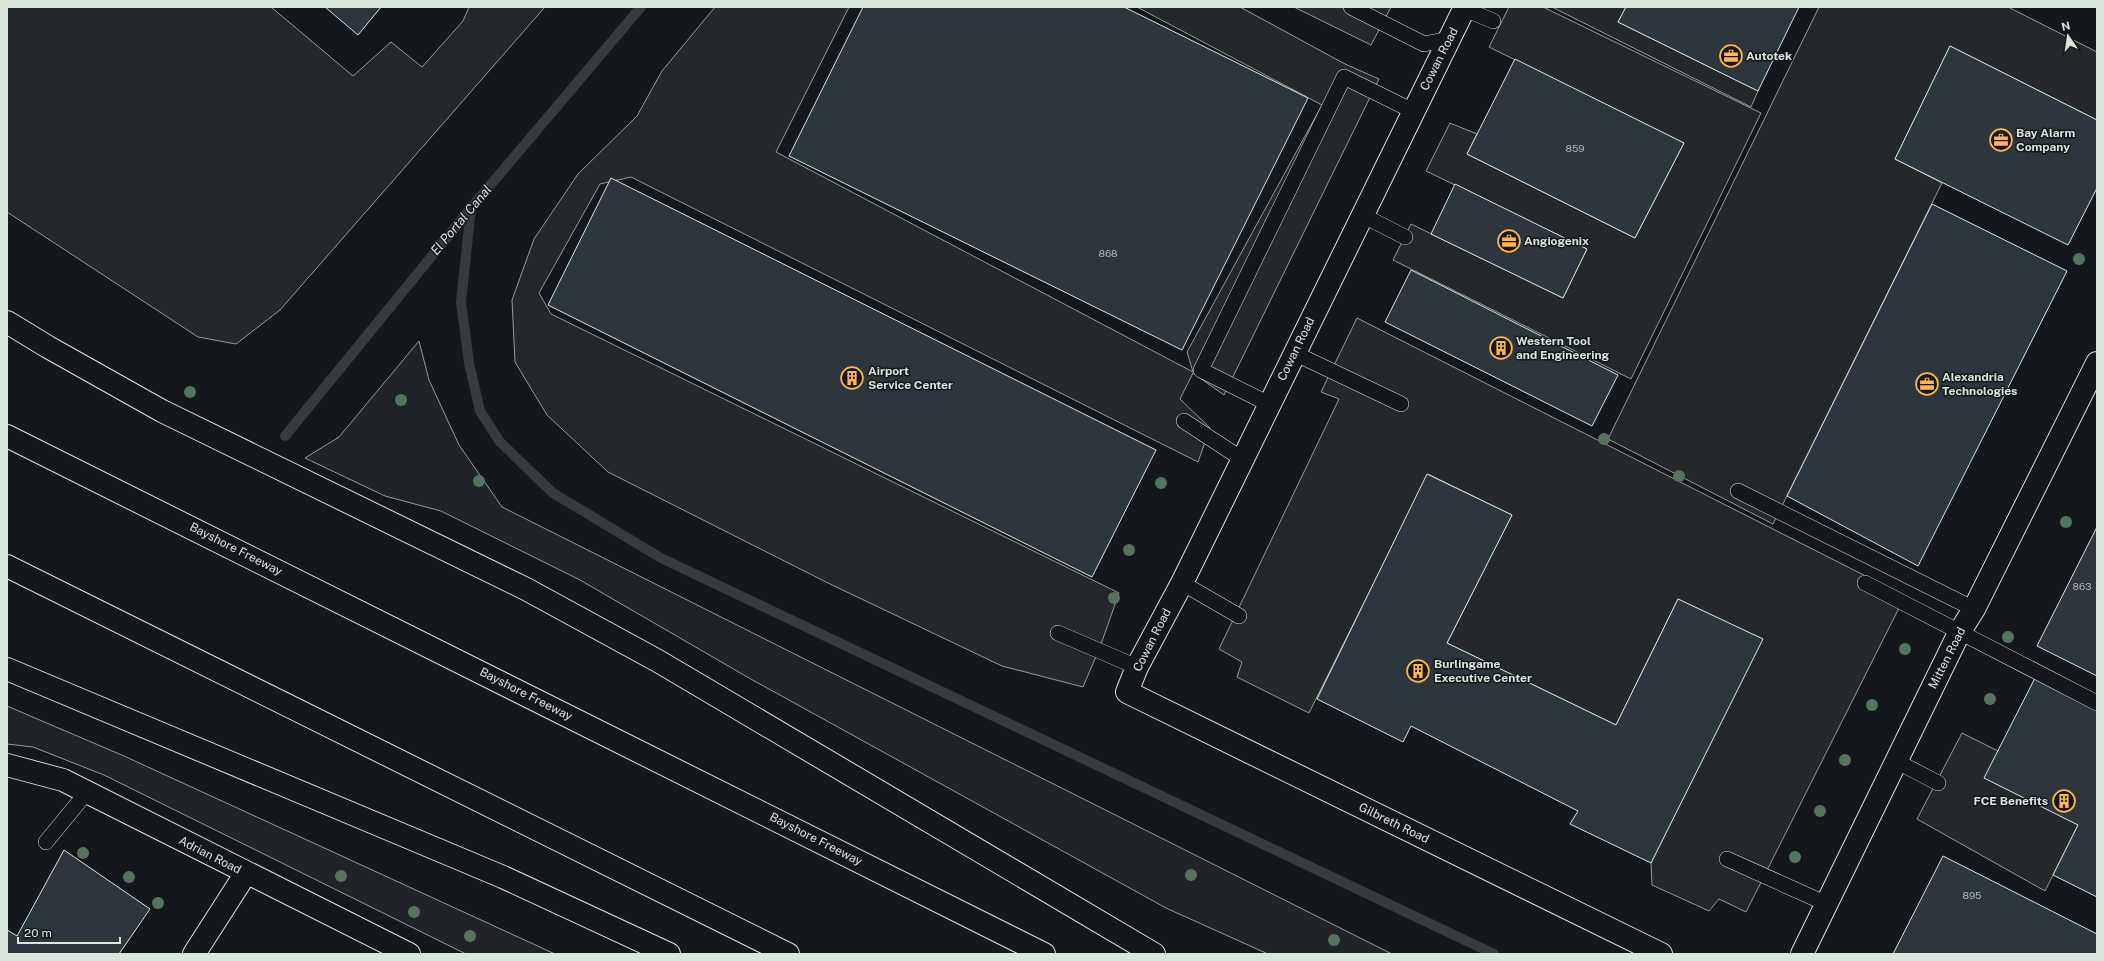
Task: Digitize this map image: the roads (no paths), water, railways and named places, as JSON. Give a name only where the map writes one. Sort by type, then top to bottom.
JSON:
[{"type":"main road","name":"Cowan Road","points":[[1127,692],[1137,667],[1182,583],[1465,8]]},
{"type":"main road","points":[[7,322],[48,347],[162,411],[526,589],[658,661],[1154,954]]},
{"type":"main road","name":"Mitten Road","points":[[1802,954],[1959,633],[1974,609],[2097,363]]},
{"type":"main road","name":"Bayshore Freeway","points":[[7,436],[1044,954]]},
{"type":"main road","points":[[7,566],[788,954]]},
{"type":"main road","points":[[7,576],[110,617]]},
{"type":"main road","points":[[7,669],[503,877],[669,954]]},
{"type":"main road","name":"Gilbreth Road","points":[[1127,692],[1660,954]]},
{"type":"main road","name":"Adrian Road","points":[[7,765],[63,780],[409,954]]},
{"type":"main road","points":[[194,954],[246,873]]},
{"type":"lane","points":[[1351,7],[1424,44],[1449,39]]},
{"type":"lane","points":[[1465,8],[1493,21]]},
{"type":"lane","points":[[1269,404],[1201,370],[1344,77],[1413,111]]},
{"type":"lane","points":[[1362,215],[1405,237]]},
{"type":"lane","points":[[1294,353],[1401,404]]},
{"type":"lane","points":[[1184,421],[1242,459]]},
{"type":"lane","points":[[1738,491],[1974,609]]},
{"type":"lane","points":[[1182,583],[1239,616]]},
{"type":"lane","points":[[1865,583],[1959,633],[2097,703]]},
{"type":"lane","points":[[1058,633],[1137,667]]},
{"type":"lane","points":[[1896,761],[1938,782]]},
{"type":"lane","points":[[46,842],[87,792]]},
{"type":"lane","points":[[1727,859],[1827,904]]},
{"type":"waterway","name":"El Portal Canal","points":[[285,436],[471,208],[641,7]]},
{"type":"waterway","points":[[471,208],[461,302],[469,363],[480,411],[500,442],[553,493],[661,558],[1494,954]]},
{"type":"place","name":"Autotek","points":[[1731,56]]},
{"type":"place","name":"Bay Alarm Company","points":[[2001,140]]},
{"type":"place","name":"Angiogenix","points":[[1509,241]]},
{"type":"place","name":"Western Tool and Engineering","points":[[1501,348]]},
{"type":"place","name":"Airport Service Center","points":[[852,378]]},
{"type":"place","name":"Alexandria Technologies","points":[[1927,384]]},
{"type":"place","name":"Burlingame Executive Center","points":[[1418,671]]},
{"type":"place","name":"FCE Benefits","points":[[2064,801]]}]
